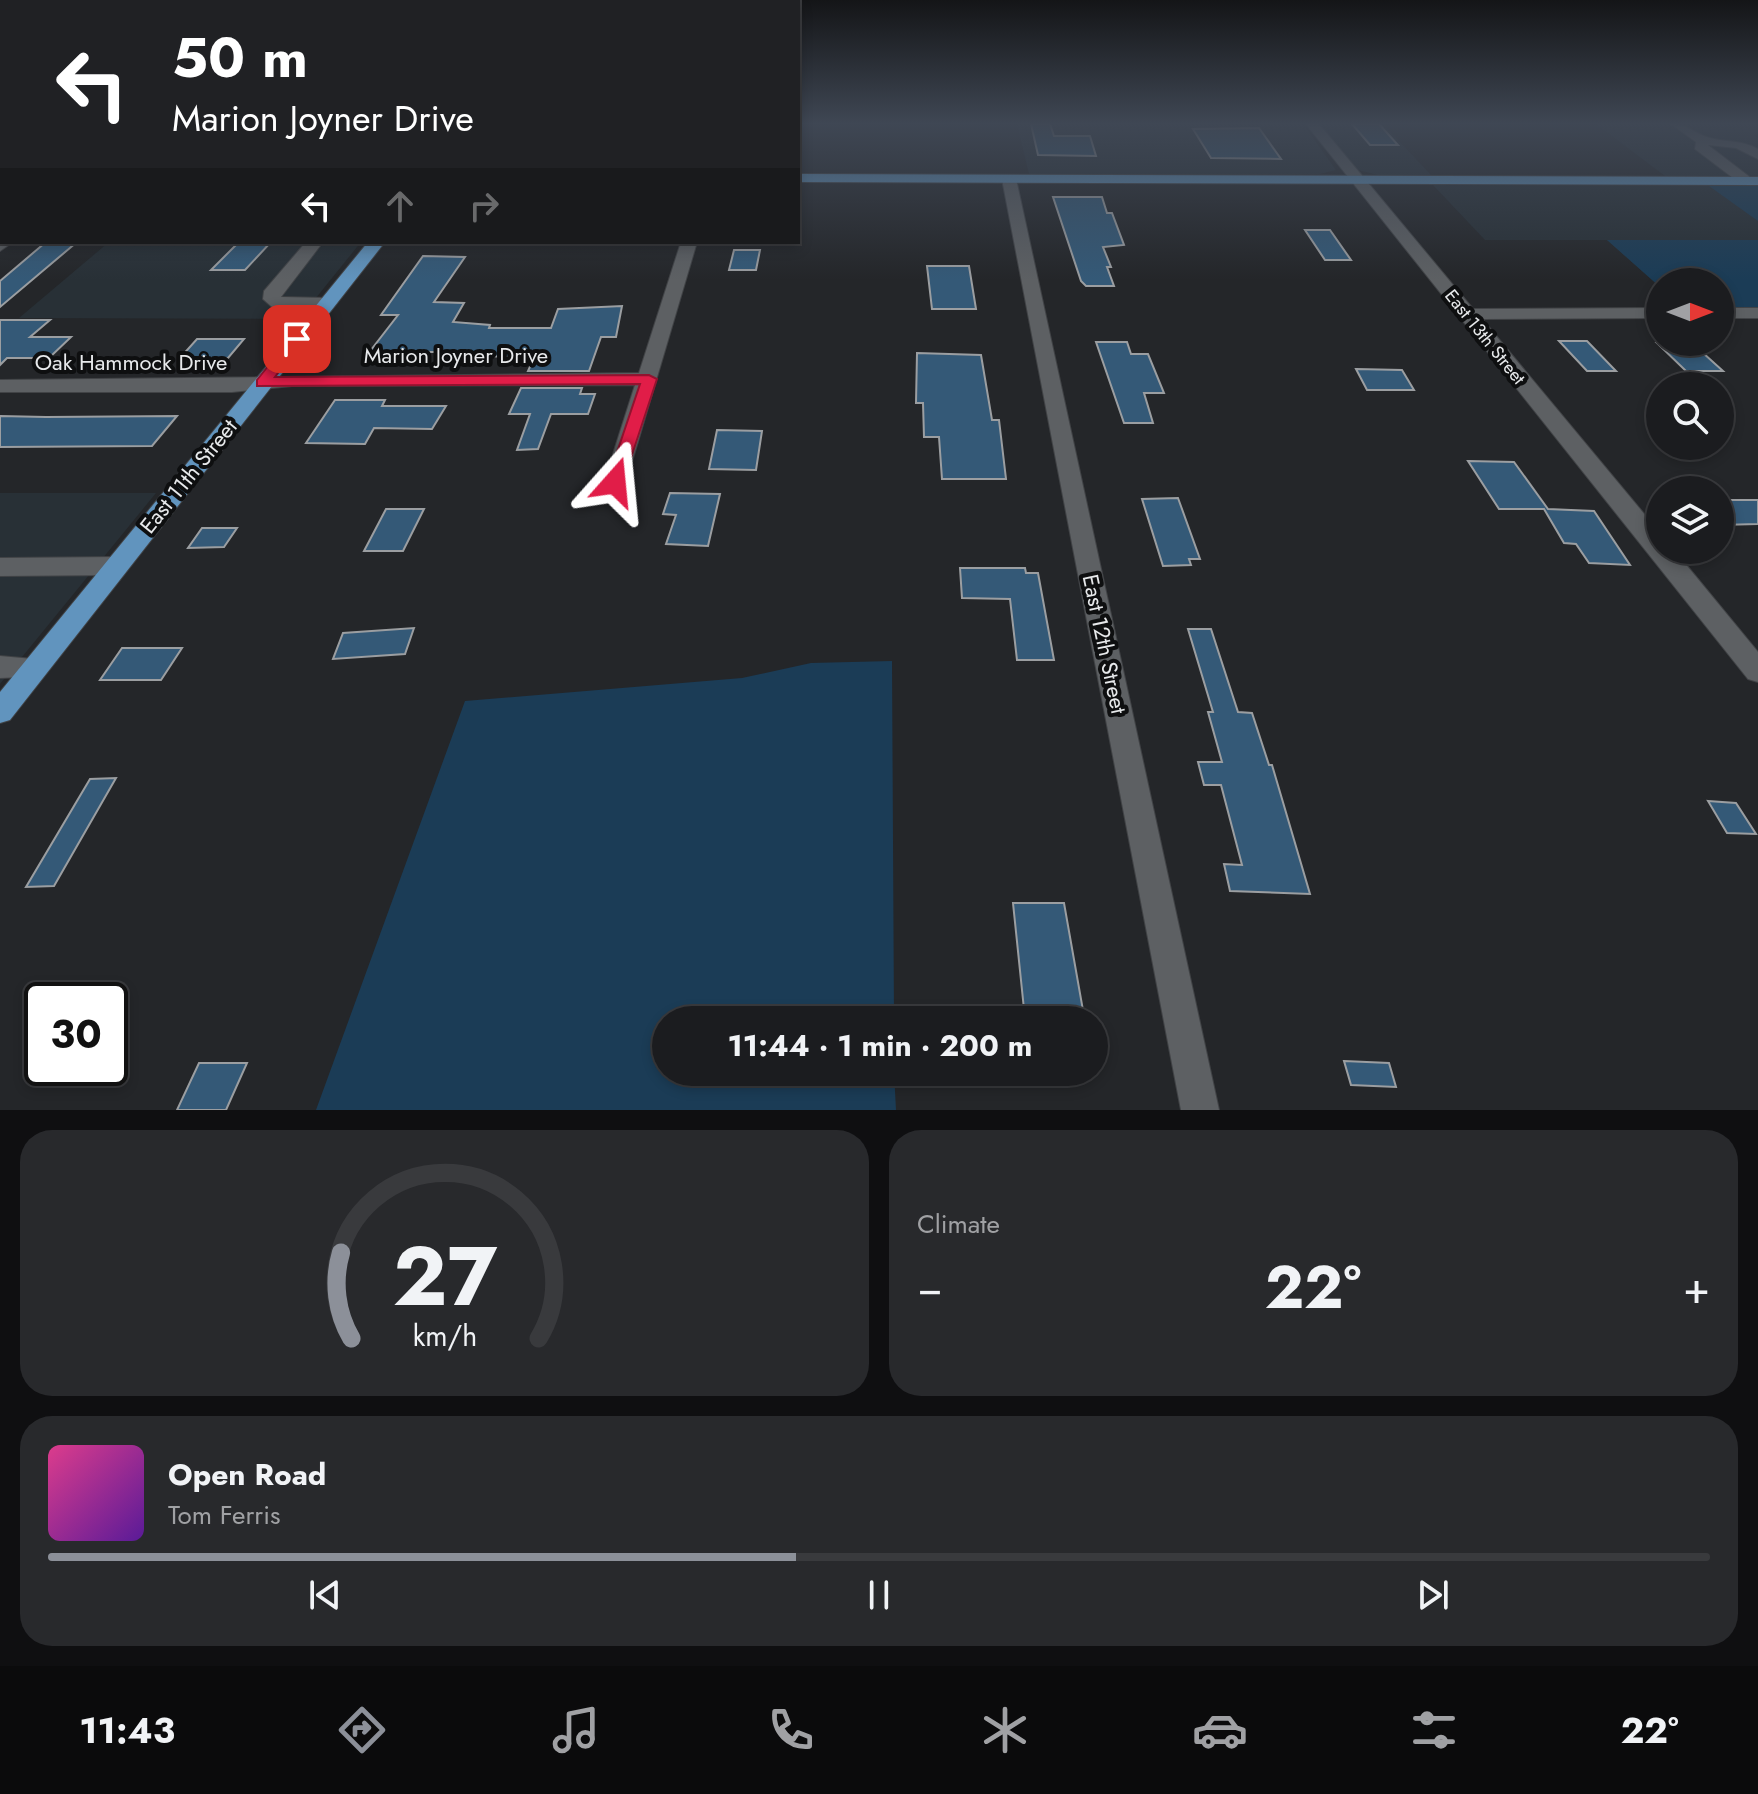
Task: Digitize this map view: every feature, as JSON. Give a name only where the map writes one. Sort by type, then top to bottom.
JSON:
[{"type":"main road","points":[[800,178],[1752,181]]},
{"type":"main road","name":"East 11th Street","points":[[0,712],[375,244]]},
{"type":"street","name":"East 13th Street","points":[[1354,176],[1646,533]]},
{"type":"street","name":"East 12th Street","points":[[1009,179],[1200,1110]]},
{"type":"street","points":[[313,244],[273,291],[272,299],[278,303],[328,303]]},
{"type":"street","points":[[615,482],[688,244]]},
{"type":"street","points":[[1465,314],[1646,313]]},
{"type":"street","points":[[1749,313],[1758,328]]},
{"type":"street","name":"Marion Joyner Drive","points":[[262,383],[307,379],[649,379]]},
{"type":"street","name":"Oak Hammock Drive","points":[[0,386],[232,386],[262,383]]},
{"type":"street","name":"East 13th Street","points":[[1671,564],[1758,671]]},
{"type":"street","points":[[5,572],[116,566]]},
{"type":"street","points":[[0,667],[35,668]]},
{"type":"shaded area","points":[[1433,185],[1758,186],[1758,309],[1734,292],[1734,268],[1646,268],[1646,275],[1607,240],[1485,240]]},
{"type":"shaded area","points":[[1709,186],[1758,186],[1758,221]]},
{"type":"shaded area","points":[[1607,240],[1758,240],[1758,309],[1734,309],[1734,268],[1646,268],[1646,275]]},
{"type":"shaded area","points":[[107,244],[359,244],[299,319],[19,318]]},
{"type":"shaded area","points":[[0,493],[156,493],[0,684]]},
{"type":"shaded area","points":[[892,661],[894,1006],[652,1006],[652,1086],[895,1086],[896,1110],[316,1110],[465,701],[742,678],[811,663]]},
{"type":"building","points":[[1053,197],[1102,197],[1107,213],[1112,213],[1124,245],[1103,247],[1114,286],[1086,286],[1081,281]]},
{"type":"building","points":[[1305,230],[1330,230],[1351,260],[1325,260]]},
{"type":"building","points":[[44,244],[75,244],[0,307],[0,281]]},
{"type":"building","points":[[237,244],[269,244],[245,270],[211,270]]},
{"type":"building","points":[[734,250],[760,250],[756,270],[729,270]]},
{"type":"building","points":[[423,256],[465,257],[434,302],[464,303],[453,322],[490,325],[489,328],[551,328],[558,309],[622,306],[616,337],[601,337],[589,371],[528,371],[534,358],[461,355],[463,352],[408,352],[402,360],[364,359],[398,315],[381,315]]},
{"type":"building","points":[[927,266],[969,266],[976,309],[932,309]]},
{"type":"building","points":[[0,320],[50,320],[30,337],[71,337],[49,358],[7,358],[0,365]]},
{"type":"building","points":[[197,339],[244,339],[228,358],[180,358]]},
{"type":"building","points":[[1559,341],[1587,341],[1616,371],[1587,371]]},
{"type":"building","points":[[1096,342],[1127,342],[1131,354],[1148,354],[1164,393],[1144,393],[1153,423],[1124,423]]},
{"type":"building","points":[[917,353],[981,355],[992,420],[999,420],[1006,479],[942,479],[939,437],[924,437],[923,403],[916,403]]},
{"type":"building","points":[[1670,356],[1706,356],[1723,371],[1686,371]]},
{"type":"building","points":[[1356,369],[1402,370],[1414,390],[1367,390]]},
{"type":"building","points":[[521,388],[582,388],[580,394],[595,394],[588,414],[551,414],[538,449],[517,450],[530,414],[509,414]]},
{"type":"building","points":[[335,400],[385,400],[382,406],[446,406],[432,429],[374,428],[365,444],[306,443]]},
{"type":"building","points":[[0,416],[177,416],[152,446],[0,447]]},
{"type":"building","points":[[717,430],[762,431],[756,470],[709,469]]},
{"type":"building","points":[[1468,461],[1514,462],[1548,509],[1594,511],[1630,565],[1589,563],[1576,544],[1564,543],[1544,509],[1499,509]]},
{"type":"building","points":[[670,493],[720,494],[708,546],[666,544],[676,515],[663,514]]},
{"type":"building","points":[[1178,498],[1200,559],[1189,559],[1191,565],[1163,566],[1142,499]]},
{"type":"building","points":[[1734,500],[1758,500],[1758,524],[1734,525]]},
{"type":"building","points":[[386,509],[424,509],[403,551],[364,551]]},
{"type":"building","points":[[202,528],[237,528],[224,547],[188,548]]},
{"type":"building","points":[[960,568],[1025,568],[1026,573],[1038,573],[1054,660],[1017,660],[1010,599],[962,598]]},
{"type":"building","points":[[414,628],[405,654],[333,659],[343,633]]},
{"type":"building","points":[[1188,629],[1211,629],[1238,712],[1252,713],[1269,765],[1272,765],[1310,894],[1230,891],[1224,864],[1242,865],[1221,785],[1204,785],[1198,762],[1222,762],[1208,712],[1213,712]]},
{"type":"building","points":[[122,648],[182,648],[161,680],[100,680]]},
{"type":"building","points":[[116,778],[54,886],[26,887],[90,779]]},
{"type":"building","points":[[1708,801],[1736,803],[1756,834],[1727,833]]},
{"type":"building","points":[[1013,903],[1064,903],[1082,1006],[1024,1006]]},
{"type":"building","points":[[1344,1061],[1389,1063],[1396,1087],[1351,1085]]},
{"type":"building","points":[[199,1063],[247,1063],[226,1110],[177,1110]]},
{"type":"route","points":[[297,339],[262,383],[292,380],[649,379],[615,482]]}]
